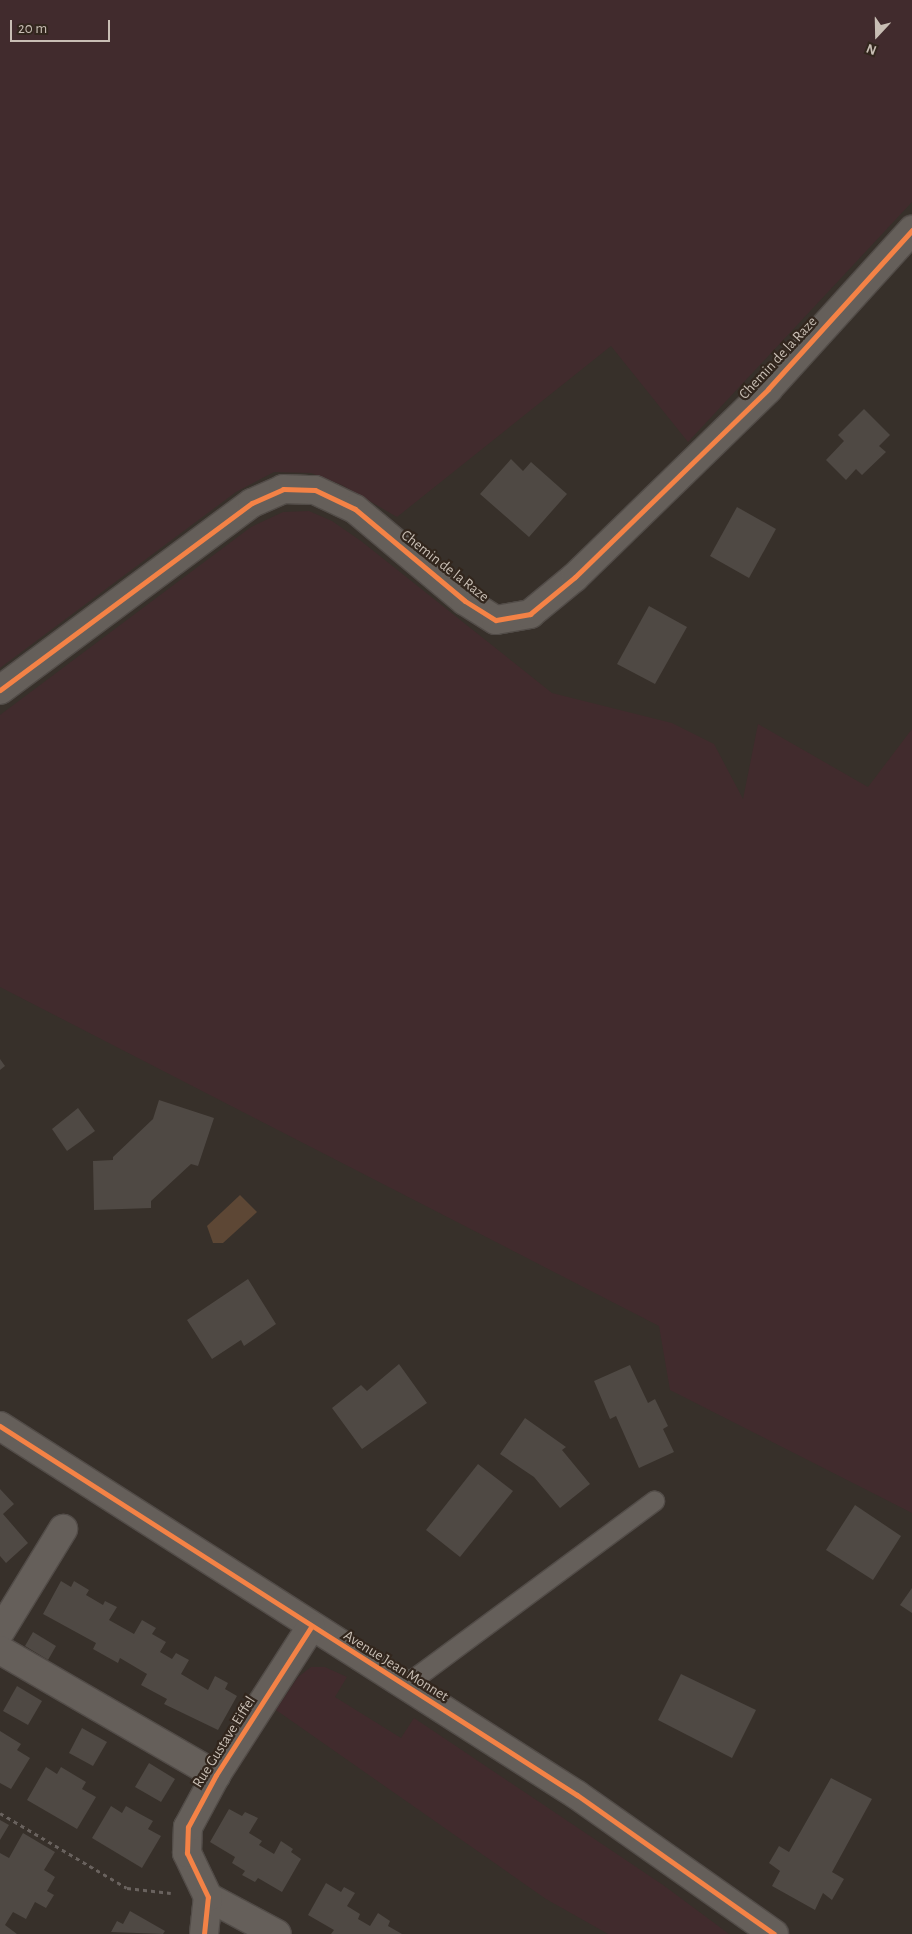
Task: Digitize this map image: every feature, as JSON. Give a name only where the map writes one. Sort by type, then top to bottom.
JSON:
[{"type":"street","name":"Chemin de la Raze","points":[[0,690],[252,504],[283,489],[315,490],[355,509],[464,601],[496,620],[530,614],[576,578],[768,389],[912,230]]},
{"type":"street","name":"Avenue Jean Monnet","points":[[0,1426],[577,1796],[774,1934]]},
{"type":"street","points":[[0,1632],[63,1529]]},
{"type":"street","name":"Rue Gustave Eiffel","points":[[208,1896],[187,1853],[188,1827],[216,1775],[311,1627]]},
{"type":"street","name":"Rue Gustave Eiffel","points":[[0,1650],[216,1775]]},
{"type":"street","points":[[204,1934],[208,1896],[277,1934]]},
{"type":"lane","points":[[405,1685],[654,1501]]},
{"type":"path","points":[[0,1813],[127,1888],[208,1896]]},
{"type":"shaded area","points":[[0,0],[912,0],[912,202],[688,442],[611,346],[397,517],[342,485],[311,473],[274,472],[236,492],[0,668]]},
{"type":"shaded area","points":[[309,511],[332,521],[361,541],[552,693],[672,723],[714,744],[743,799],[758,724],[868,787],[912,729],[912,1513],[670,1390],[659,1326],[0,987],[0,715],[251,527],[283,512]]},
{"type":"shaded area","points":[[240,1195],[257,1212],[223,1243],[213,1243],[207,1226]]},
{"type":"shaded area","points":[[311,1667],[325,1667],[347,1677],[335,1697],[401,1738],[414,1718],[663,1885],[729,1934],[608,1934],[546,1899],[276,1710],[298,1677]]},
{"type":"building","points":[[864,409],[890,435],[879,446],[886,452],[862,475],[856,469],[846,480],[826,460],[844,441],[838,435]]},
{"type":"building","points":[[511,459],[523,471],[531,462],[567,494],[529,537],[480,494]]},
{"type":"building","points":[[737,507],[776,529],[749,578],[710,556]]},
{"type":"building","points":[[649,606],[687,627],[655,684],[617,664]]},
{"type":"building","points":[[0,1059],[5,1066],[0,1070]]},
{"type":"building","points":[[159,1100],[214,1118],[198,1166],[191,1164],[151,1201],[151,1208],[94,1210],[93,1161],[113,1160],[113,1157],[153,1119]]},
{"type":"building","points":[[78,1108],[95,1131],[67,1151],[52,1129]]},
{"type":"building","points":[[248,1279],[276,1324],[244,1346],[241,1340],[212,1359],[187,1320]]},
{"type":"building","points":[[399,1364],[427,1403],[362,1449],[332,1408],[361,1385],[367,1391]]},
{"type":"building","points":[[630,1365],[648,1403],[655,1399],[668,1426],[663,1429],[674,1452],[639,1468],[616,1416],[610,1419],[594,1381]]},
{"type":"building","points":[[525,1418],[566,1447],[562,1450],[590,1484],[560,1508],[534,1477],[500,1454]]},
{"type":"building","points":[[478,1464],[513,1491],[460,1557],[426,1530]]},
{"type":"building","points":[[0,1489],[14,1504],[3,1514],[28,1543],[6,1563],[0,1556]]},
{"type":"building","points":[[855,1505],[901,1536],[873,1580],[826,1550]]},
{"type":"building","points":[[61,1581],[71,1587],[74,1581],[89,1590],[86,1595],[103,1605],[105,1601],[117,1607],[109,1620],[134,1634],[142,1620],[156,1628],[152,1634],[166,1642],[160,1652],[172,1659],[176,1653],[189,1660],[181,1674],[208,1690],[215,1676],[228,1683],[225,1689],[237,1696],[218,1730],[164,1704],[167,1699],[141,1685],[147,1674],[120,1658],[118,1663],[93,1649],[96,1643],[43,1614]]},
{"type":"building","points":[[912,1588],[912,1613],[900,1605]]},
{"type":"building","points":[[33,1632],[56,1646],[48,1660],[25,1646]]},
{"type":"building","points":[[681,1674],[756,1710],[732,1758],[658,1720]]},
{"type":"building","points":[[17,1686],[42,1701],[28,1725],[3,1711]]},
{"type":"building","points":[[82,1728],[107,1742],[93,1766],[69,1753]]},
{"type":"building","points":[[0,1731],[21,1744],[17,1750],[30,1758],[11,1789],[0,1783]]},
{"type":"building","points":[[149,1763],[175,1779],[161,1802],[135,1787]]},
{"type":"building","points":[[46,1767],[57,1774],[61,1767],[86,1782],[82,1789],[96,1797],[77,1829],[27,1800]]},
{"type":"building","points":[[831,1778],[872,1799],[832,1872],[844,1879],[832,1900],[823,1893],[815,1910],[772,1886],[780,1871],[769,1863],[779,1846],[789,1852]]},
{"type":"building","points":[[111,1806],[122,1813],[126,1806],[153,1821],[148,1829],[161,1836],[142,1868],[92,1838]]},
{"type":"building","points":[[229,1809],[242,1816],[245,1812],[258,1818],[249,1833],[262,1841],[259,1845],[274,1854],[281,1841],[293,1849],[291,1852],[301,1859],[282,1892],[258,1878],[255,1882],[242,1875],[245,1871],[232,1863],[235,1857],[210,1842]]},
{"type":"building","points":[[0,1820],[9,1825],[0,1840]]},
{"type":"building","points":[[23,1833],[55,1852],[44,1870],[55,1877],[47,1891],[54,1895],[46,1908],[35,1902],[26,1919],[13,1912],[5,1925],[17,1934],[0,1934],[0,1853],[9,1858]]},
{"type":"building","points":[[326,1883],[341,1892],[344,1887],[355,1893],[347,1906],[360,1914],[358,1919],[370,1926],[378,1913],[390,1921],[388,1926],[402,1934],[331,1934],[334,1930],[308,1915]]},
{"type":"building","points":[[130,1911],[165,1931],[163,1934],[111,1932],[117,1921],[123,1924]]},
{"type":"cycle path","points":[[0,690],[252,503],[283,489],[315,490],[355,509],[465,601],[496,620],[530,614],[575,577],[768,389],[912,230]]},
{"type":"cycle path","points":[[0,1426],[577,1795],[774,1934]]},
{"type":"cycle path","points":[[204,1934],[208,1897],[187,1853],[188,1827],[216,1775],[311,1627]]}]
